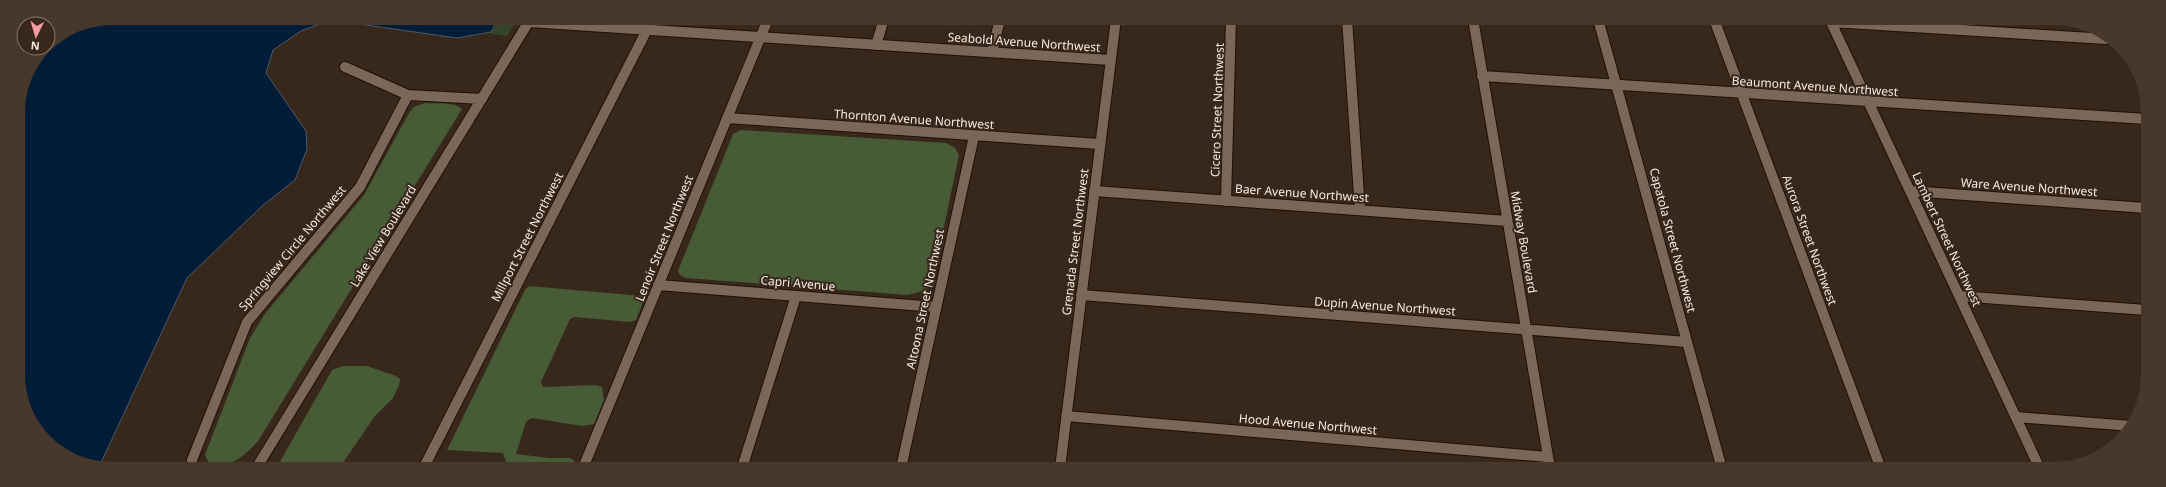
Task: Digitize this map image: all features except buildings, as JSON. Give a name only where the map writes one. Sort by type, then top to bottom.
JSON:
[{"type":"street","name":"Lake View Boulevard","points":[[260,462],[527,25]]},
{"type":"street","name":"Seabold Avenue Northwest","points":[[588,25],[1110,60]]},
{"type":"street","name":"Millport Street Northwest","points":[[427,462],[650,25]]},
{"type":"street","name":"Lenoir Street Northwest","points":[[585,462],[766,25]]},
{"type":"street","points":[[876,45],[882,25]]},
{"type":"street","points":[[992,52],[999,25]]},
{"type":"street","name":"Grenada Street Northwest","points":[[1061,462],[1115,25]]},
{"type":"street","name":"Cicero Street Northwest","points":[[1226,201],[1231,25]]},
{"type":"street","points":[[1347,25],[1360,210]]},
{"type":"street","name":"Midway Boulevard","points":[[1474,25],[1549,462]]},
{"type":"street","name":"Capatola Street Northwest","points":[[1600,25],[1720,462]]},
{"type":"street","name":"Aurora Street Northwest","points":[[1716,25],[1878,462]]},
{"type":"street","name":"Lambert Street Northwest","points":[[1832,25],[2037,462]]},
{"type":"street","points":[[1892,25],[2100,39]]},
{"type":"street","points":[[345,67],[408,95],[482,99]]},
{"type":"street","name":"Beaumont Avenue Northwest","points":[[1482,76],[2141,119]]},
{"type":"street","name":"Springview Circle Northwest","points":[[192,462],[247,322],[356,192],[408,95]]},
{"type":"street","name":"Thornton Avenue Northwest","points":[[727,118],[1100,144]]},
{"type":"street","name":"Altoona Street Northwest","points":[[902,462],[974,136]]},
{"type":"street","name":"Baer Avenue Northwest","points":[[1094,191],[1507,221]]},
{"type":"street","name":"Ware Avenue Northwest","points":[[1910,192],[2141,208]]},
{"type":"street","name":"Capri Avenue","points":[[658,285],[936,307]]},
{"type":"street","name":"Dupin Avenue Northwest","points":[[1081,295],[1687,342]]},
{"type":"street","points":[[744,462],[796,296]]},
{"type":"street","points":[[1959,296],[2141,310]]},
{"type":"street","name":"Hood Avenue Northwest","points":[[1066,416],[1548,457]]},
{"type":"street","points":[[2016,417],[2125,425]]},
{"type":"green space","points":[[498,25],[514,25],[507,36],[489,33]]},
{"type":"green space","points":[[425,103],[449,104],[459,106],[462,109],[258,441],[248,452],[232,462],[208,462],[205,455],[250,338],[264,315],[364,195],[409,113],[414,107]]},
{"type":"green space","points":[[741,130],[946,143],[955,148],[959,155],[932,284],[926,290],[908,295],[686,278],[680,275],[678,271],[733,134]]},
{"type":"green space","points":[[529,286],[642,296],[643,302],[636,320],[630,322],[574,317],[570,319],[541,382],[543,387],[596,385],[602,387],[604,400],[594,424],[582,426],[532,418],[526,422],[516,454],[549,458],[571,458],[575,462],[506,462],[503,453],[447,450],[525,290]]},
{"type":"green space","points":[[343,366],[367,366],[396,376],[400,379],[399,385],[393,398],[375,416],[343,462],[280,462],[332,370]]},
{"type":"water","points":[[107,25],[317,25],[301,31],[273,50],[266,73],[306,131],[307,149],[295,180],[262,206],[187,278],[102,461],[74,453],[59,444],[43,428],[34,413],[27,392],[25,380],[25,107],[28,90],[32,79],[43,59],[46,56],[56,56],[56,46],[74,34],[95,27]]},
{"type":"water","points":[[366,25],[495,25],[491,32],[457,38]]}]
